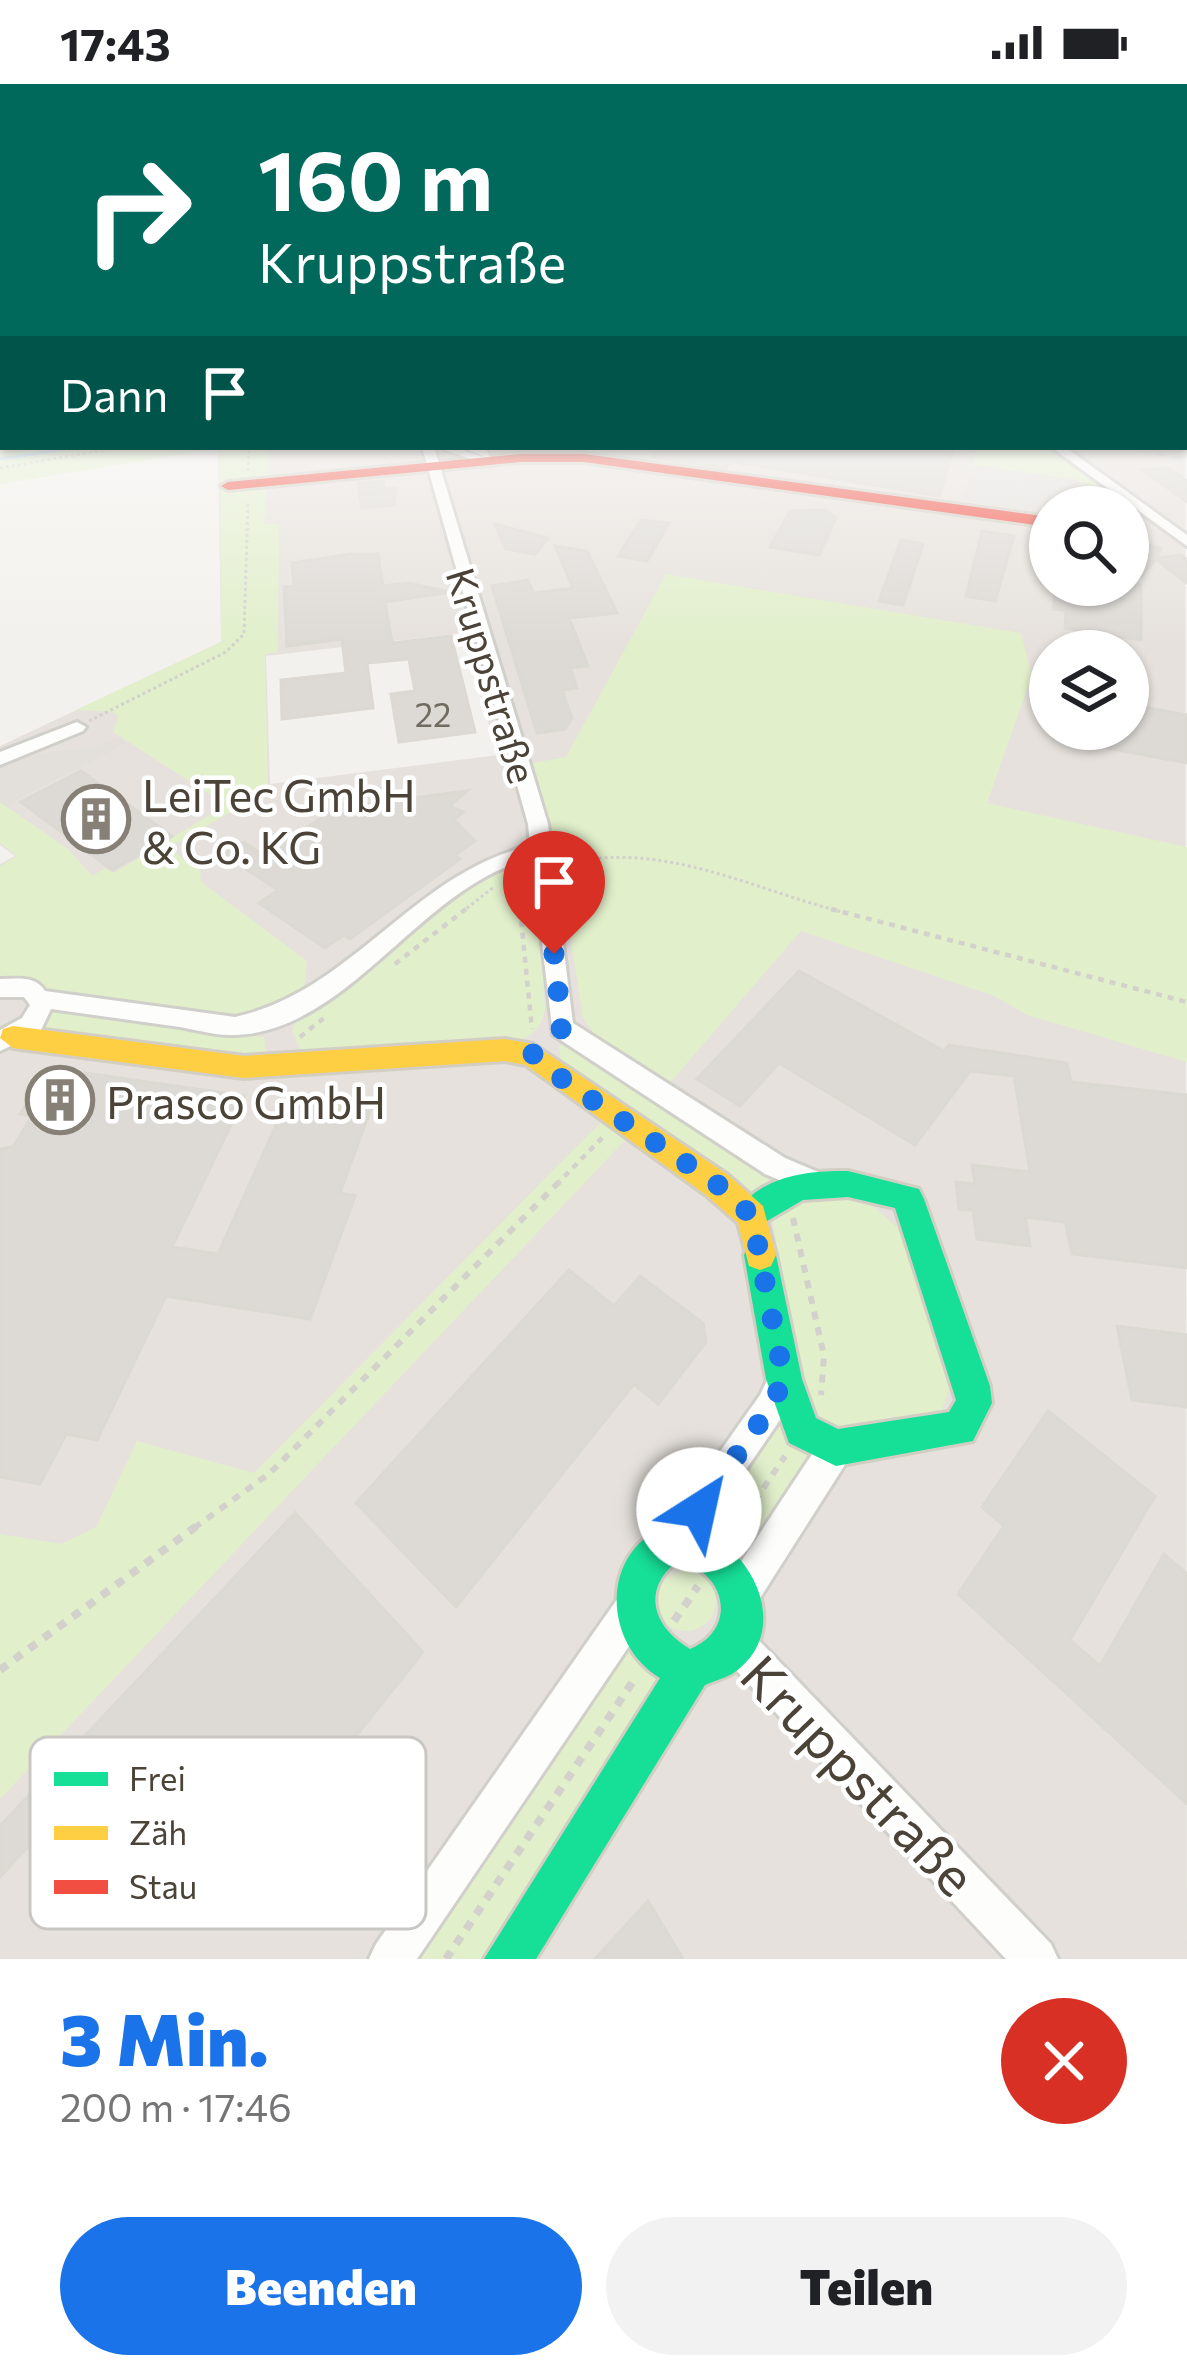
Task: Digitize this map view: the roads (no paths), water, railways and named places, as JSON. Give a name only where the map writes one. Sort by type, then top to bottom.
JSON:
[{"type":"street","points":[[238,485],[322,472]]},
{"type":"street","name":"Kruppstraße","points":[[441,472],[545,866],[547,1041]]},
{"type":"street","points":[[696,472],[1029,519]]},
{"type":"street","points":[[1090,472],[1187,542]]},
{"type":"street","points":[[0,759],[77,728]]},
{"type":"street","points":[[0,988],[22,986],[41,998],[235,1026],[278,1018],[485,867],[545,866]]},
{"type":"street","points":[[6,1039],[37,1018],[41,998]]},
{"type":"street","points":[[278,1018],[275,1044],[299,1065]]},
{"type":"street","points":[[6,1039],[244,1067],[505,1050],[547,1041],[775,1166],[828,1188]]},
{"type":"street","points":[[547,1041],[620,1119],[717,1184],[752,1216],[784,1379],[802,1430],[836,1448],[951,1432],[969,1418],[974,1402],[955,1332],[908,1199],[886,1187],[828,1188],[778,1194],[752,1216]]},
{"type":"street","points":[[426,1909],[632,1609],[635,1583],[646,1562],[675,1544],[771,1406],[784,1379]]},
{"type":"street","name":"Kruppstraße","points":[[740,1596],[836,1448]]},
{"type":"street","name":"Kruppstraße","points":[[632,1609],[638,1633],[652,1653],[670,1666],[690,1670],[723,1657],[734,1642],[740,1627],[740,1596],[718,1557],[704,1548],[675,1544]]},
{"type":"street","name":"Kruppstraße","points":[[734,1642],[1036,1959]]},
{"type":"street","name":"Kruppstraße","points":[[508,1959],[690,1670]]},
{"type":"street","points":[[392,1959],[413,1929]]},
{"type":"place","name":"LeiTec GmbH & Co. KG","points":[[96,819]]},
{"type":"place","name":"Prasco GmbH","points":[[60,1100]]}]
